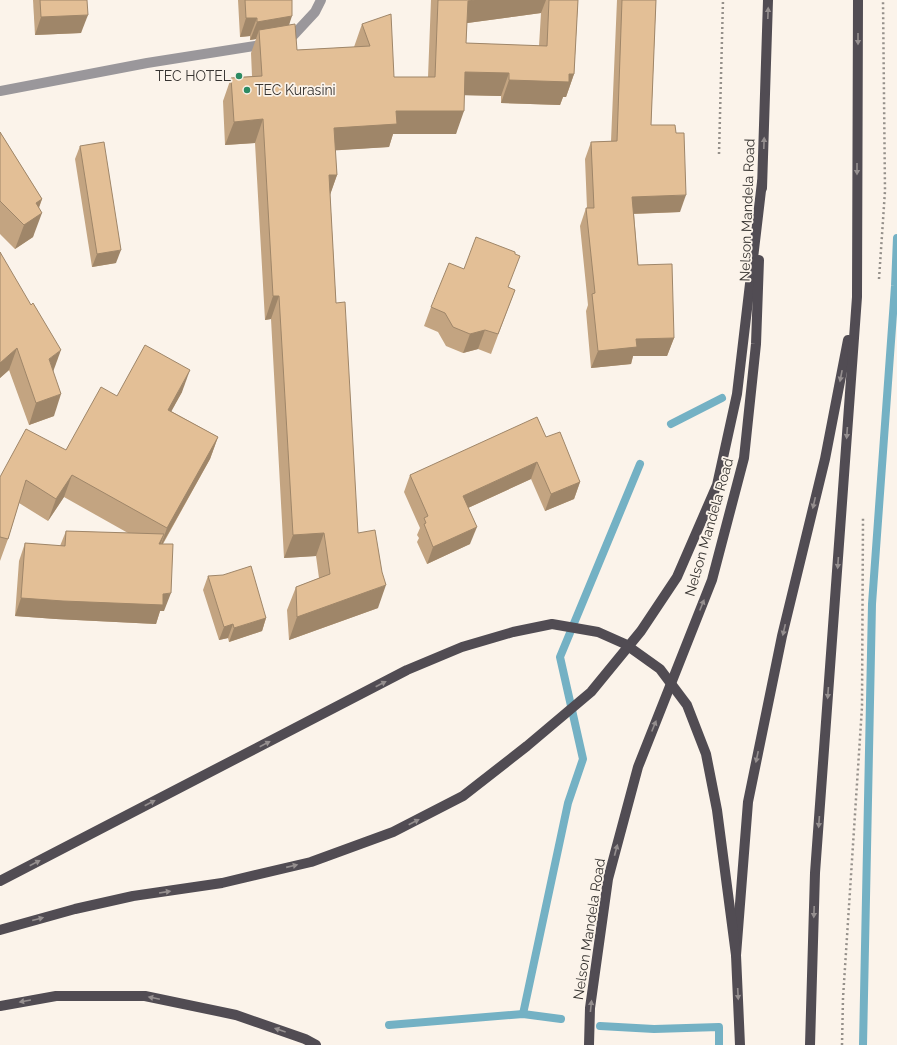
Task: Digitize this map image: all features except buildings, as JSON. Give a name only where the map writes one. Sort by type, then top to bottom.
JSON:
[{"type":"main road","name":"Nelson Mandela Road","points":[[589,1045],[590,1008],[608,879],[638,767],[712,580],[744,458],[756,344],[768,0]]},
{"type":"main road","points":[[810,1045],[815,873],[857,297],[858,0]]},
{"type":"main road","points":[[0,930],[76,909],[133,896],[222,883],[311,862],[393,832],[463,796],[527,746],[591,692],[641,631],[677,578],[717,485],[737,394],[762,182]]},
{"type":"main road","points":[[736,955],[748,802],[782,636],[824,459],[857,297]]},
{"type":"main road","points":[[0,881],[407,670],[462,648],[513,632],[552,624],[598,632],[625,644],[660,668],[687,705],[706,754],[717,810],[736,955],[740,1045]]},
{"type":"main road","points":[[0,1006],[56,996],[145,996],[236,1015],[306,1039],[316,1045]]},
{"type":"lane","points":[[0,91],[147,63],[289,40],[315,12],[321,0]]},
{"type":"path","points":[[720,154],[723,0]]},
{"type":"path","points":[[878,286],[885,191],[883,0]]},
{"type":"path","points":[[842,1045],[843,998],[862,707],[863,513]]},
{"type":"waterway","points":[[863,1045],[872,604],[895,286],[897,238]]},
{"type":"waterway","points":[[671,424],[722,398]]},
{"type":"waterway","points":[[523,1014],[568,803],[583,759],[560,657],[640,464]]},
{"type":"waterway","points":[[389,1025],[523,1014],[561,1019]]},
{"type":"waterway","points":[[600,1026],[654,1029],[719,1027],[719,1045]]},
{"type":"place","name":"TEC HOTEL","points":[[239,76]]},
{"type":"place","name":"TEC Kurasini","points":[[247,90]]}]
